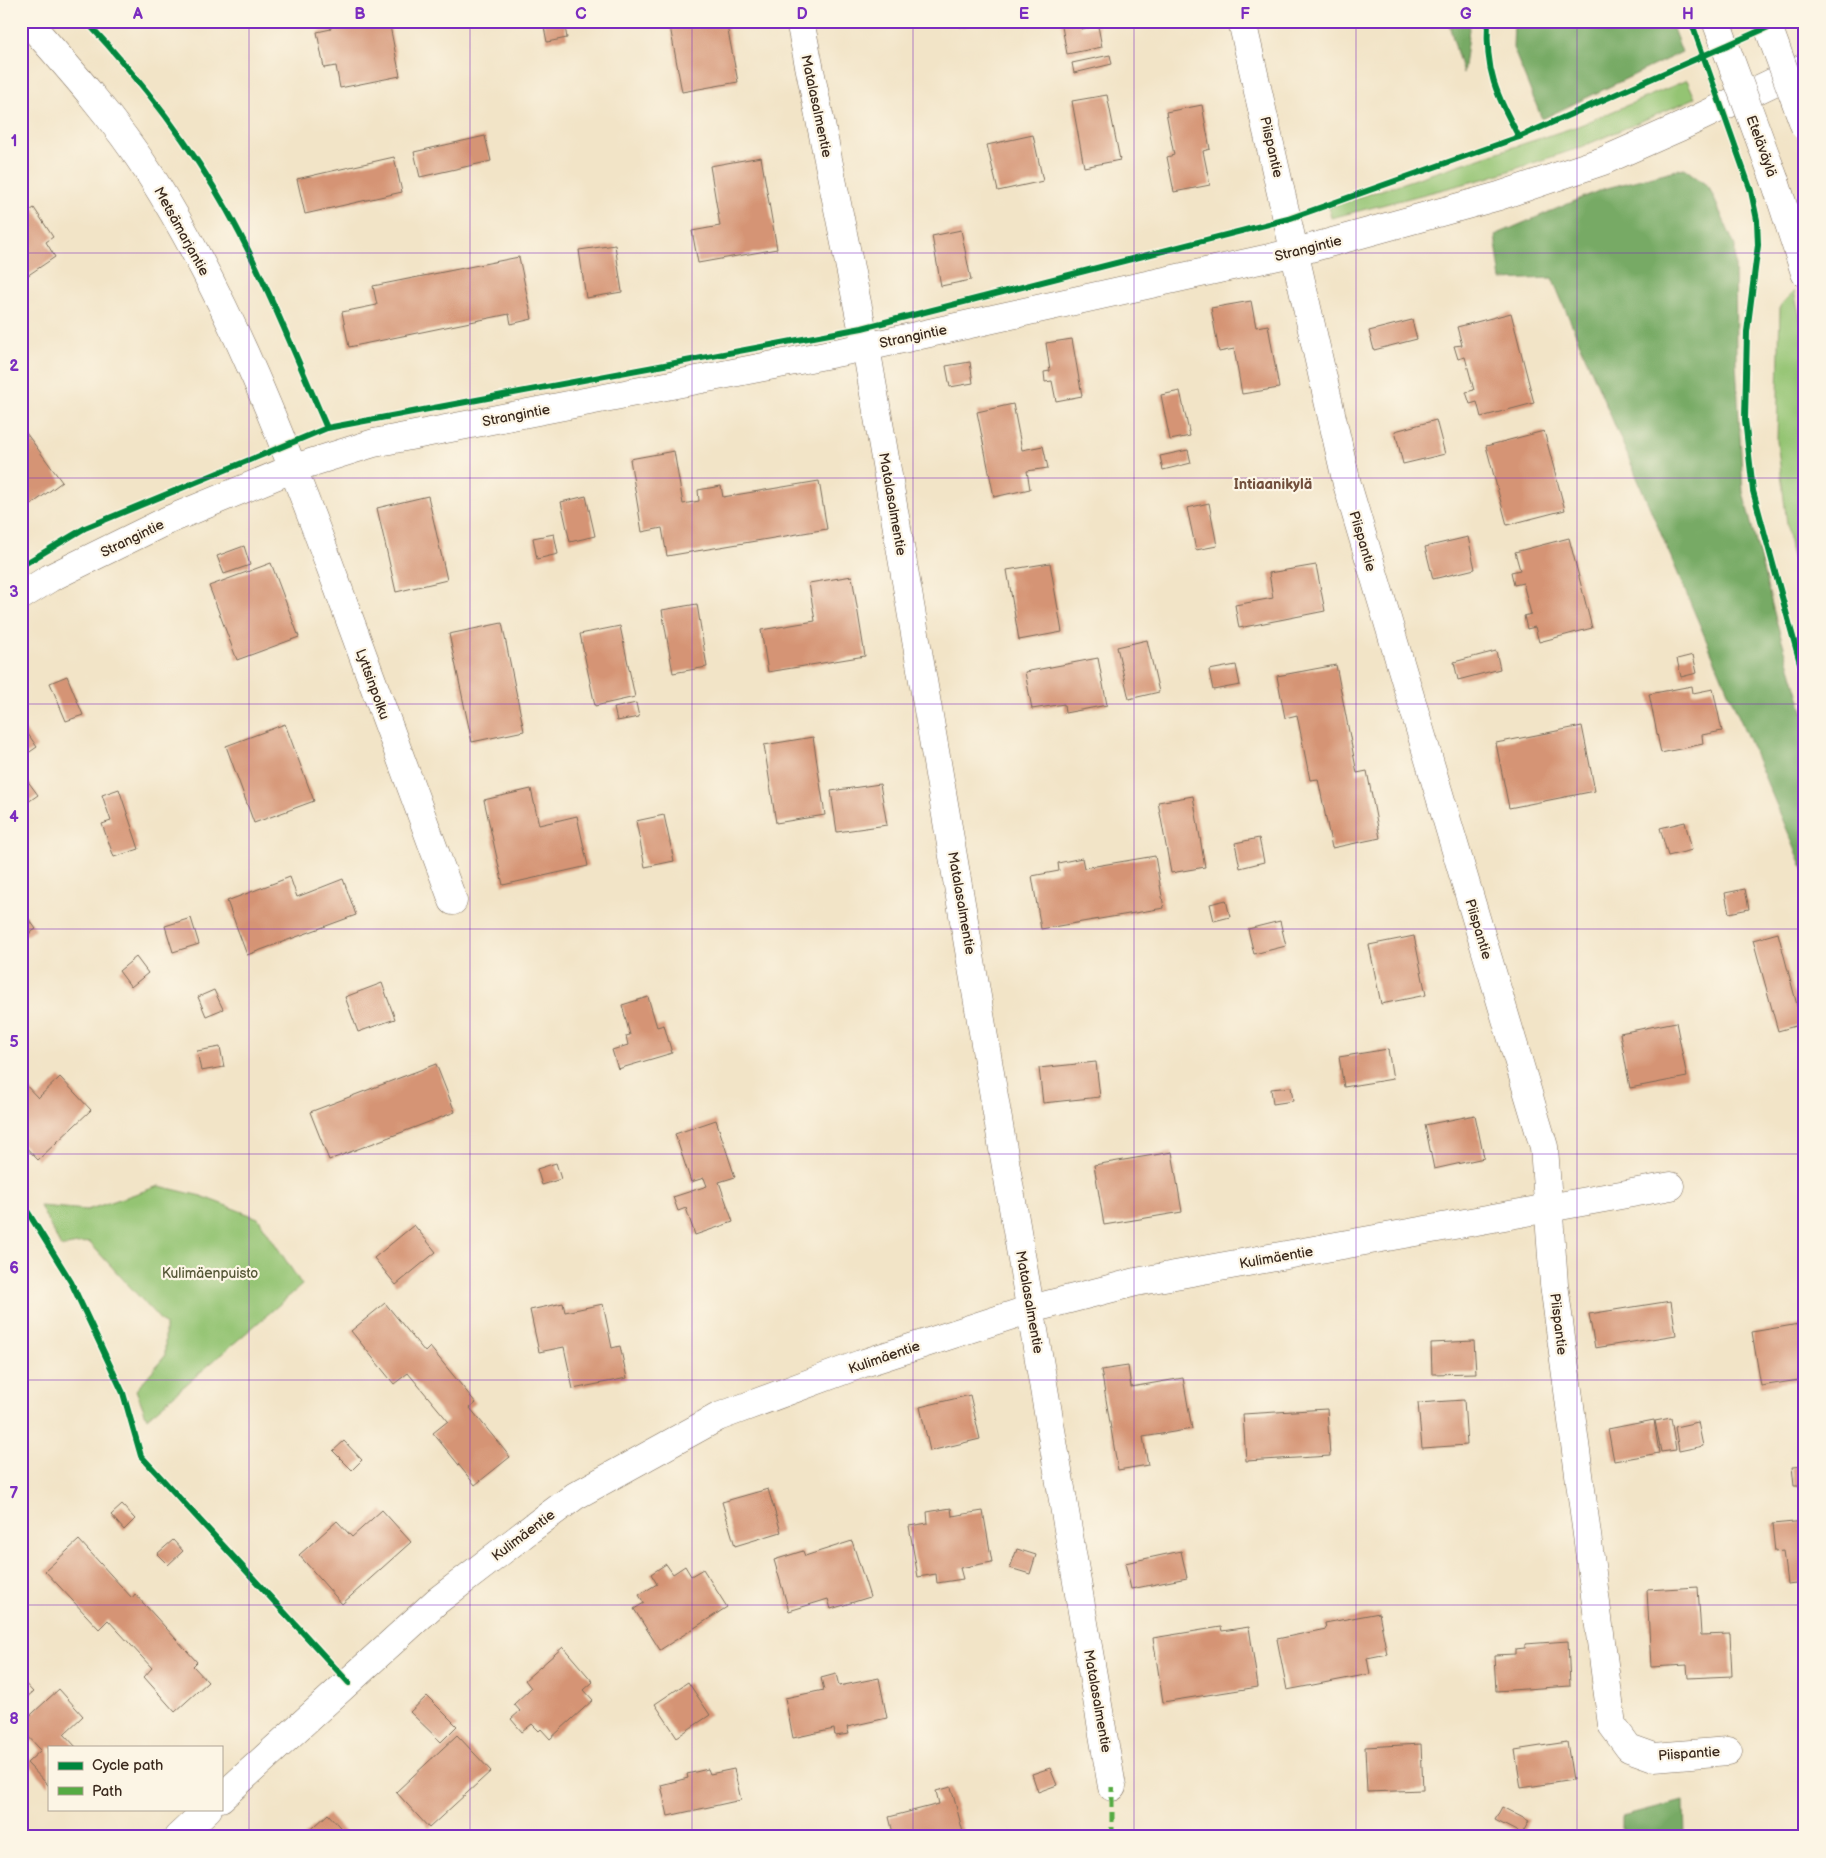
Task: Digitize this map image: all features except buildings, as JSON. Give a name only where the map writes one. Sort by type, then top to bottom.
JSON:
[{"type":"main road","name":"Metsämarjantie","points":[[27,21],[102,108],[150,174],[189,240],[240,340],[294,468]]},
{"type":"main road","name":"Matalasalmentie","points":[[800,21],[866,347],[1032,1308],[1112,1787]]},
{"type":"main road","name":"Piispantie","points":[[1242,21],[1296,252],[1347,484],[1544,1147],[1554,1284],[1612,1725],[1628,1748],[1654,1757],[1728,1751]]},
{"type":"main road","name":"Eteläväylä","points":[[1716,21],[1775,181],[1805,273]]},
{"type":"main road","points":[[1766,21],[1805,127]]},
{"type":"main road","name":"Strangintie","points":[[21,596],[50,578],[166,521],[294,468],[374,443],[866,347],[1296,252],[1499,196],[1603,161],[1680,127],[1805,67]]},
{"type":"main road","name":"Lyttsinpolku","points":[[294,468],[453,901]]},
{"type":"main road","name":"Kulimäentie","points":[[222,1797],[437,1601],[575,1496],[718,1417],[861,1364],[1032,1308],[1136,1282],[1670,1186]]},
{"type":"main road","points":[[178,1837],[207,1810]]},
{"type":"green space","points":[[1448,21],[1470,21],[1463,74]]},
{"type":"green space","points":[[1514,21],[1670,21],[1682,52],[1542,119],[1513,48]]},
{"type":"green space","points":[[1687,80],[1695,98],[1579,148],[1487,178],[1331,218],[1329,207],[1578,126]]},
{"type":"green space","points":[[1684,168],[1709,187],[1735,246],[1736,362],[1743,492],[1776,620],[1805,717],[1805,872],[1552,278],[1501,280],[1495,235],[1603,189]]},
{"type":"green space","points":[[1794,291],[1805,340],[1805,601],[1790,549],[1777,441],[1780,306]]},
{"type":"green space","name":"Kulimäenpuisto","points":[[159,1186],[201,1196],[258,1218],[302,1285],[147,1418],[136,1390],[165,1356],[165,1325],[89,1242],[61,1247],[40,1206],[87,1210]]},
{"type":"green space","points":[[1683,1801],[1684,1837],[1622,1837],[1622,1817]]},
{"type":"marked path","points":[[1112,1787],[1112,1837]]},
{"type":"cycle path","points":[[86,21],[144,88],[180,135],[227,210],[255,263],[327,428]]},
{"type":"cycle path","points":[[1488,21],[1490,69],[1498,94],[1519,137]]},
{"type":"cycle path","points":[[1691,21],[1751,191],[1757,220],[1758,245],[1747,332],[1745,419],[1753,491],[1805,681]]},
{"type":"cycle path","points":[[21,566],[85,528],[327,428],[862,328],[1288,219],[1519,137],[1782,21]]},
{"type":"cycle path","points":[[21,1201],[71,1282],[123,1393],[141,1456],[349,1683]]},
{"type":"district","name":"Intiaanikylä","points":[[1273,484]]}]
